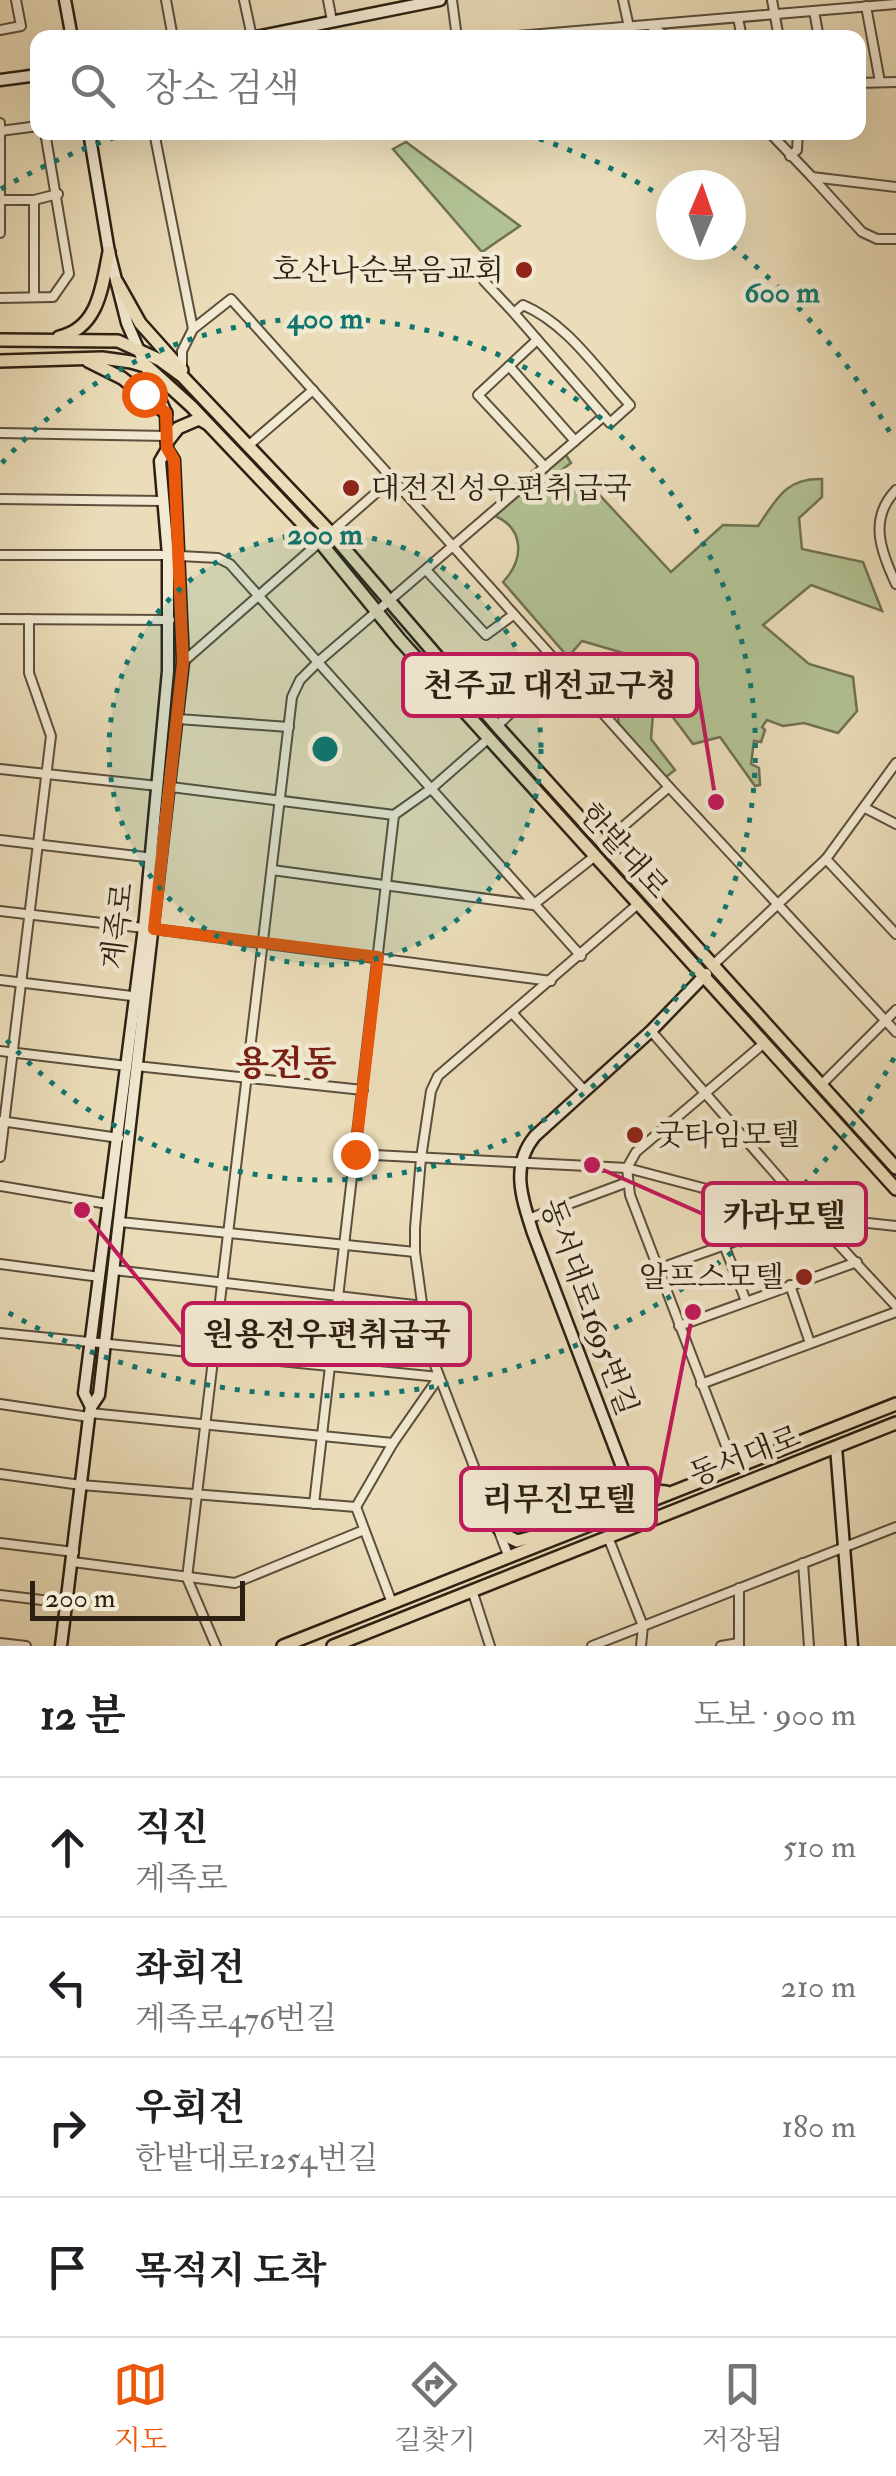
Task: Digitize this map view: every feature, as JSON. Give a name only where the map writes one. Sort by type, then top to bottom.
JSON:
[{"type":"main road","points":[[65,0],[71,30]]},
{"type":"main road","points":[[286,30],[440,0]]},
{"type":"main road","points":[[0,80],[30,76]]},
{"type":"main road","name":"계족로","points":[[61,1646],[90,1412],[99,1395],[120,1222],[123,1138],[156,859],[174,555],[174,460],[167,442],[166,413],[127,323],[109,252],[90,140]]},
{"type":"main road","points":[[22,340],[51,338],[80,328],[101,295],[109,252]]},
{"type":"main road","points":[[116,282],[140,323],[202,397]]},
{"type":"main road","name":"한밭대로","points":[[0,340],[108,340],[139,348],[182,376],[330,533],[497,726],[896,1168]]},
{"type":"main road","points":[[84,359],[122,378],[166,413]]},
{"type":"main road","points":[[0,360],[110,359],[148,366]]},
{"type":"main road","name":"한밭대로","points":[[148,366],[214,428],[320,542],[377,613],[896,1189]]},
{"type":"main road","points":[[167,442],[187,422],[199,419],[214,428]]},
{"type":"main road","name":"계족로","points":[[156,859],[171,786],[183,662],[174,555],[160,461],[167,442]]},
{"type":"main road","name":"동서대로1695번길","points":[[643,1522],[528,1219],[520,1187],[520,1164],[525,1148],[535,1136],[651,1032],[713,965]]},
{"type":"main road","name":"계족로","points":[[90,1412],[84,1393],[90,1340],[108,1204],[123,1138]]},
{"type":"main road","name":"동서대로","points":[[283,1646],[896,1404]]},
{"type":"main road","name":"동서대로","points":[[333,1646],[896,1423]]},
{"type":"main road","points":[[836,1447],[852,1646]]},
{"type":"main road","points":[[605,1518],[621,1498],[626,1478],[645,1490],[676,1491]]},
{"type":"main road","points":[[496,1525],[517,1541],[554,1530],[564,1534]]},
{"type":"street","points":[[0,30],[21,26],[16,0]]},
{"type":"street","points":[[166,0],[172,30]]},
{"type":"street","points":[[244,0],[250,30]]},
{"type":"street","points":[[328,0],[332,21]]},
{"type":"street","points":[[452,0],[455,30]]},
{"type":"street","points":[[624,0],[630,27]]},
{"type":"street","points":[[772,0],[777,30]]},
{"type":"street","points":[[592,30],[896,4]]},
{"type":"street","points":[[866,6],[880,82]]},
{"type":"street","points":[[814,11],[818,30]]},
{"type":"street","points":[[738,18],[740,30]]},
{"type":"street","points":[[650,25],[657,30]]},
{"type":"street","points":[[866,83],[896,82]]},
{"type":"street","points":[[0,123],[0,233]]},
{"type":"street","points":[[0,131],[30,127]]},
{"type":"street","points":[[0,298],[53,298],[69,274],[47,140]]},
{"type":"street","points":[[156,140],[194,330]]},
{"type":"street","points":[[776,140],[862,232],[877,239],[896,238]]},
{"type":"street","points":[[790,156],[797,150],[798,140]]},
{"type":"street","points":[[812,178],[896,187]]},
{"type":"street","points":[[0,200],[34,200],[58,194]]},
{"type":"street","points":[[34,200],[34,298]]},
{"type":"street","points":[[484,280],[610,422],[630,405],[566,334],[522,305],[514,313]]},
{"type":"street","points":[[182,370],[182,351],[194,330],[231,299],[668,787],[896,1032]]},
{"type":"street","points":[[537,340],[478,395],[545,467]]},
{"type":"street","points":[[508,366],[575,441]]},
{"type":"street","points":[[249,444],[313,390]]},
{"type":"street","points":[[216,1646],[187,1578],[292,697],[300,680],[319,661],[604,416]]},
{"type":"street","points":[[0,433],[167,442]]},
{"type":"street","points":[[183,662],[393,478]]},
{"type":"street","points":[[896,490],[882,511],[878,528],[879,546],[896,584]]},
{"type":"street","points":[[0,499],[163,501]]},
{"type":"street","points":[[884,560],[896,554]]},
{"type":"street","points":[[0,556],[174,555],[218,558],[230,564],[581,956]]},
{"type":"street","points":[[427,571],[486,635],[513,615]]},
{"type":"street","points":[[0,619],[170,620]]},
{"type":"street","points":[[0,1156],[50,736],[29,673],[29,619]]},
{"type":"street","points":[[497,726],[560,666]]},
{"type":"street","points":[[178,718],[289,727]]},
{"type":"street","points":[[171,786],[394,815],[489,738]]},
{"type":"street","points":[[713,965],[826,859],[892,778],[896,763]]},
{"type":"street","points":[[0,769],[158,786]]},
{"type":"street","points":[[604,843],[668,787]]},
{"type":"street","points":[[865,808],[896,824]]},
{"type":"street","points":[[314,1504],[394,815]]},
{"type":"street","points":[[0,840],[156,859]]},
{"type":"street","points":[[272,870],[533,905],[594,856]]},
{"type":"street","points":[[826,859],[896,932]]},
{"type":"street","points":[[508,1555],[428,1347],[415,1252],[421,1158],[431,1091],[438,1076],[638,904]]},
{"type":"street","points":[[0,911],[551,982]]},
{"type":"street","points":[[0,980],[140,997]]},
{"type":"street","points":[[821,1085],[896,1010]]},
{"type":"street","points":[[514,1014],[585,1091]]},
{"type":"street","points":[[651,1032],[896,1309],[702,1384]]},
{"type":"street","points":[[735,1469],[658,1269],[626,1168],[636,1152],[763,1044]]},
{"type":"street","points":[[0,1051],[363,1090]]},
{"type":"street","points":[[2,1122],[123,1138]]},
{"type":"street","points":[[355,1154],[520,1164]]},
{"type":"street","name":"동서대로1695번길","points":[[520,1164],[626,1168],[813,1217]]},
{"type":"street","points":[[528,1219],[628,1182]]},
{"type":"street","points":[[0,1186],[108,1204]]},
{"type":"street","points":[[658,1269],[752,1233],[760,1203]]},
{"type":"street","points":[[813,1217],[896,1226]]},
{"type":"street","points":[[120,1222],[415,1252]]},
{"type":"street","points":[[724,1245],[746,1301]]},
{"type":"street","points":[[680,1326],[857,1262]]},
{"type":"street","points":[[0,1264],[100,1277]]},
{"type":"street","points":[[114,1270],[423,1306]]},
{"type":"street","points":[[790,1285],[810,1343]]},
{"type":"street","points":[[0,1333],[438,1377]]},
{"type":"street","points":[[392,1603],[356,1508],[392,1443],[438,1377]]},
{"type":"street","points":[[0,1404],[392,1443]]},
{"type":"street","points":[[0,1474],[81,1485],[356,1508]]},
{"type":"street","points":[[592,1646],[896,1527]]},
{"type":"street","points":[[0,1543],[234,1583],[364,1530]]},
{"type":"street","points":[[608,1536],[643,1626],[641,1646]]},
{"type":"street","points":[[804,1563],[809,1646]]},
{"type":"street","points":[[721,1646],[740,1645],[739,1588]]},
{"type":"street","points":[[472,1590],[490,1646]]},
{"type":"street","points":[[0,1595],[67,1603]]},
{"type":"street","points":[[369,1646],[371,1631]]},
{"type":"street","points":[[0,1643],[26,1646]]},
{"type":"green space","points":[[406,142],[520,226],[482,252],[393,149]]},
{"type":"green space","points":[[566,455],[571,463],[563,469],[559,480],[567,487],[594,489],[671,572],[723,525],[758,526],[790,486],[822,479],[822,497],[799,518],[802,549],[863,562],[882,611],[811,585],[763,625],[809,664],[853,677],[857,711],[838,733],[804,723],[783,726],[767,720],[761,742],[754,741],[751,764],[759,768],[760,785],[755,786],[720,737],[693,744],[666,708],[653,714],[651,739],[675,770],[666,777],[619,724],[608,693],[626,681],[630,655],[582,641],[568,657],[503,582],[515,564],[518,546],[512,529],[495,516]]},
{"type":"place","name":"호산나순복음교회","points":[[524,270]]},
{"type":"place","name":"대전진성우편취급국","points":[[351,488]]},
{"type":"place","name":"천주교 대전교구청","points":[[716,802]]},
{"type":"place","name":"굿타임모텔","points":[[635,1135]]},
{"type":"place","name":"카라모텔","points":[[592,1165]]},
{"type":"place","name":"원용전우편취급국","points":[[82,1210]]},
{"type":"place","name":"알프스모텔","points":[[804,1277]]},
{"type":"place","name":"리무진모텔","points":[[693,1312]]},
{"type":"district","name":"용전동","points":[[286,1064]]},
{"type":"route","points":[[144,394],[166,413],[167,448],[174,460],[183,621],[183,662],[154,929],[378,957],[355,1154]]}]
